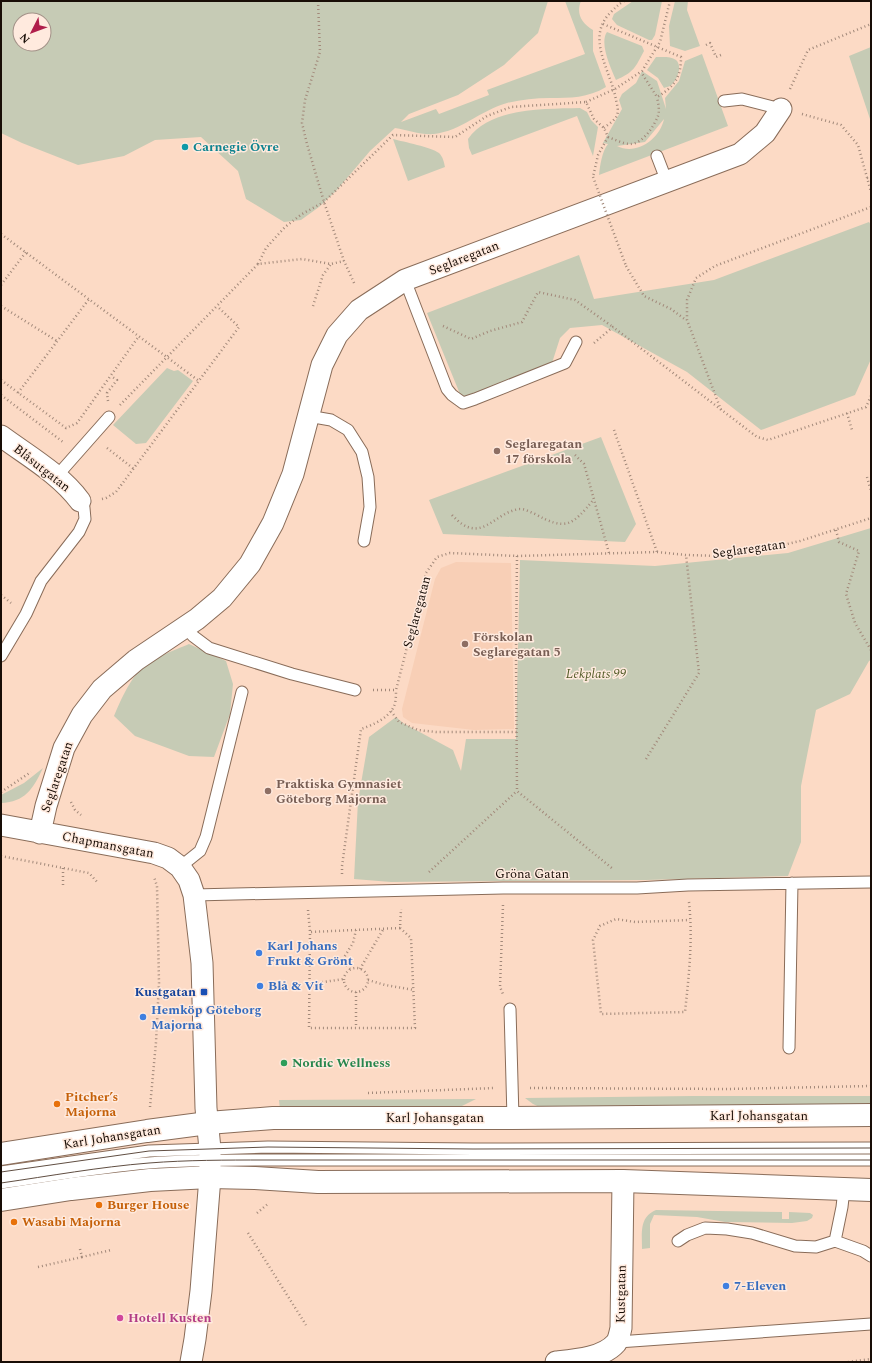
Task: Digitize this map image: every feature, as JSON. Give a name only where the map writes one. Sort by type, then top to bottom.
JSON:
[{"type":"street","name":"Seglaregatan","points":[[40,833],[46,806],[64,748],[82,715],[102,689],[136,660],[197,619],[222,598],[250,564],[273,523],[293,474],[322,365],[337,335],[359,310],[405,280],[740,154],[765,133],[781,109]]},
{"type":"street","name":"Blåsutgatan","points":[[1,436],[56,477],[73,492],[80,501]]},
{"type":"street","name":"Chapmansgatan","points":[[1,825],[154,853],[168,858],[180,867],[189,880],[194,895]]},
{"type":"street","points":[[191,1362],[201,1291],[210,1162],[206,1108],[202,970],[194,895]]},
{"type":"street","name":"Karl Johansgatan","points":[[1,1154],[147,1131],[208,1123],[272,1118],[871,1116]]},
{"type":"street","points":[[1,1200],[71,1189],[150,1180],[210,1162],[255,1178],[318,1182],[622,1181],[861,1191]]},
{"type":"street","name":"Kustgatan","points":[[556,1362],[597,1355],[609,1349],[618,1342],[621,1328],[622,1181]]},
{"type":"lane","points":[[724,101],[742,99],[781,109]]},
{"type":"lane","points":[[657,156],[667,182]]},
{"type":"lane","points":[[405,280],[447,389],[452,396],[463,402],[475,399],[565,363],[576,342]]},
{"type":"lane","points":[[308,416],[332,420],[348,430],[362,452],[368,477],[370,507],[364,541]]},
{"type":"lane","points":[[56,477],[109,417]]},
{"type":"lane","points":[[1,656],[26,614],[41,581],[79,532],[85,519],[84,508],[80,501]]},
{"type":"lane","points":[[184,627],[192,636],[209,648],[292,674],[356,690]]},
{"type":"lane","points":[[180,867],[200,851],[206,837],[242,692]]},
{"type":"lane","name":"Gröna Gatan","points":[[194,895],[503,888],[637,888],[688,885],[871,882]]},
{"type":"lane","points":[[789,1048],[792,883]]},
{"type":"lane","points":[[510,1009],[513,1118]]},
{"type":"lane","points":[[1,1172],[149,1151],[210,1162],[268,1147],[473,1149],[871,1148]]},
{"type":"lane","points":[[1,1183],[150,1163],[265,1160],[871,1160]]},
{"type":"lane","points":[[835,1241],[842,1207],[861,1191]]},
{"type":"lane","points":[[678,1242],[705,1228],[726,1229],[752,1234],[795,1246],[816,1247],[835,1241],[863,1251],[871,1256]]},
{"type":"lane","points":[[618,1342],[871,1324]]},
{"type":"path","points":[[318,1],[320,52],[305,100],[302,123],[324,202],[344,261],[354,285]]},
{"type":"path","points":[[604,128],[618,115],[615,89],[600,49],[599,32],[606,16],[624,1]]},
{"type":"path","points":[[109,417],[258,264],[266,248],[285,227],[302,214],[324,202],[393,135],[455,136],[487,116],[511,107],[586,102],[615,89],[641,72],[657,47],[660,42],[670,1]]},
{"type":"path","points":[[603,24],[681,57],[679,75],[675,82],[667,91],[657,96]]},
{"type":"path","points":[[871,24],[808,50],[781,109],[841,125],[858,145],[871,192]]},
{"type":"path","points":[[706,45],[710,43],[716,57],[721,55]]},
{"type":"path","points":[[586,102],[594,119],[604,128],[608,137],[630,144],[640,140],[650,131],[658,115],[659,107],[657,96],[641,72]]},
{"type":"path","points":[[608,137],[598,155],[592,177],[626,266],[644,296],[672,310],[686,320]]},
{"type":"path","points":[[867,178],[871,177]]},
{"type":"path","points":[[722,410],[686,320],[687,300],[696,278],[715,266],[871,207]]},
{"type":"path","points":[[1,234],[199,381]]},
{"type":"path","points":[[1,285],[26,252]]},
{"type":"path","points":[[258,264],[302,259],[331,264],[344,261]]},
{"type":"path","points":[[313,306],[323,275],[331,264]]},
{"type":"path","points":[[420,319],[425,318],[471,340],[490,331],[522,322],[538,292],[575,300],[613,327],[757,438],[768,440],[866,407],[871,396]]},
{"type":"path","points":[[18,393],[89,299]]},
{"type":"path","points":[[1,306],[57,341]]},
{"type":"path","points":[[80,501],[106,498],[116,492],[239,327],[217,306]]},
{"type":"path","points":[[576,342],[594,343],[613,327]]},
{"type":"path","points":[[1,380],[66,428],[77,423],[139,336]]},
{"type":"path","points":[[107,393],[117,380],[111,376]]},
{"type":"path","points":[[1,396],[77,453]]},
{"type":"path","points":[[847,413],[852,430]]},
{"type":"path","points":[[614,430],[657,552]]},
{"type":"path","points":[[92,436],[134,469]]},
{"type":"path","points":[[575,455],[584,464],[609,553]]},
{"type":"path","points":[[867,476],[871,491]]},
{"type":"path","points":[[452,515],[460,523],[470,528],[479,528],[488,526],[512,510],[523,509],[553,523],[566,524],[576,520],[594,499]]},
{"type":"path","name":"Seglaregatan","points":[[391,711],[395,705],[396,690],[426,573],[437,557],[450,553],[517,556],[657,552],[719,556],[766,549],[800,541],[871,518]]},
{"type":"path","points":[[836,530],[839,542],[859,551],[846,594],[855,623],[871,650]]},
{"type":"path","points":[[646,759],[699,673],[686,555]]},
{"type":"path","points":[[400,928],[406,890],[517,791],[517,556]]},
{"type":"path","points":[[356,690],[396,690]]},
{"type":"path","points":[[343,891],[342,866],[361,729],[381,720],[391,711],[399,722],[418,730],[436,732],[517,732]]},
{"type":"path","points":[[1,792],[32,772]]},
{"type":"path","points":[[517,791],[637,888]]},
{"type":"path","points":[[68,796],[75,810],[83,817]]},
{"type":"path","points":[[1,856],[89,873],[98,883]]},
{"type":"path","points":[[63,867],[63,885]]},
{"type":"path","points":[[147,1131],[150,1117],[159,983],[157,886],[154,876],[149,872]]},
{"type":"path","points":[[688,885],[690,920],[691,958],[685,1012],[601,1014],[593,940],[600,926],[616,919],[635,922],[690,920]]},
{"type":"path","points":[[503,888],[500,987],[510,1009]]},
{"type":"path","points":[[308,912],[310,932],[309,1028],[415,1028],[411,938],[400,928],[310,932]]},
{"type":"path","points":[[360,968],[384,928]]},
{"type":"path","points":[[350,969],[344,963],[343,959],[352,943],[356,930]]},
{"type":"path","points":[[360,968],[366,973],[368,980],[367,984],[362,990],[356,992],[348,989],[344,979],[345,975],[350,969],[360,968]]},
{"type":"path","points":[[310,984],[344,979]]},
{"type":"path","points":[[368,980],[385,985],[414,990]]},
{"type":"path","points":[[356,992],[356,1028]]},
{"type":"path","points":[[364,1093],[512,1088],[728,1089],[871,1086]]},
{"type":"path","points":[[257,1213],[272,1202]]},
{"type":"path","points":[[248,1233],[306,1326]]},
{"type":"path","points":[[80,1249],[82,1257]]},
{"type":"path","points":[[38,1266],[111,1250]]},
{"type":"path","points":[[848,1362],[871,1359]]},
{"type":"shaded area","name":"Förskolan Seglaregatan 5","points":[[456,562],[511,563],[514,729],[474,730],[412,723],[403,717],[402,709],[435,579],[441,568]]},
{"type":"green space","points":[[1,1],[548,1],[538,33],[504,65],[458,95],[409,114],[401,122],[436,109],[439,114],[489,95],[487,90],[585,54],[565,1],[581,1],[579,14],[585,24],[593,30],[593,51],[606,87],[599,91],[579,97],[544,98],[507,103],[488,110],[453,129],[434,134],[424,134],[395,128],[370,151],[336,191],[319,207],[301,220],[284,222],[246,199],[238,171],[201,137],[155,140],[124,156],[78,165],[1,133]]},
{"type":"green space","points":[[633,1],[662,1],[655,35],[652,40],[617,25],[612,19],[614,14]]},
{"type":"green space","points":[[675,1],[688,1],[687,10],[700,46],[685,51],[670,46],[669,26]]},
{"type":"green space","points":[[607,32],[642,46],[644,51],[633,69],[616,80],[605,49],[604,43]]},
{"type":"green space","points":[[871,47],[871,122],[849,56]]},
{"type":"green space","points":[[702,54],[728,126],[599,175],[603,155],[608,144],[603,143],[622,109],[619,100],[622,94],[636,83],[642,71],[657,81],[666,109],[665,98],[679,81],[685,61]],"holes":[[[664,119],[658,133],[646,144],[632,149],[624,149],[617,146],[645,142]]]},
{"type":"green space","points":[[656,57],[672,58],[676,60],[679,66],[678,73],[673,84],[664,88],[658,78],[647,70]]},
{"type":"green space","points":[[580,108],[587,112],[591,120],[598,127],[593,156],[577,116],[472,155],[469,148],[468,139],[478,129],[490,121],[504,115],[535,110]]},
{"type":"green space","points":[[393,139],[424,147],[439,153],[444,161],[445,167],[408,181]]},
{"type":"green space","points":[[869,222],[871,225],[871,359],[855,395],[761,430],[687,372],[602,325],[570,328],[560,338],[552,363],[462,399],[427,313],[579,255],[594,299],[714,280]]},
{"type":"green space","points":[[167,368],[174,371],[178,370],[193,381],[146,443],[136,444],[113,425]]},
{"type":"green space","points":[[601,437],[636,524],[625,542],[443,534],[429,500]]},
{"type":"green space","name":"Lekplats 99","points":[[871,528],[871,660],[850,694],[816,710],[801,786],[801,842],[788,876],[646,880],[391,882],[354,879],[358,801],[369,737],[396,717],[403,723],[453,750],[461,771],[466,739],[516,739],[520,560],[655,566],[788,553]]},
{"type":"green space","points":[[189,644],[226,661],[233,684],[230,714],[214,757],[189,756],[135,736],[114,716],[127,688],[142,668],[148,663]]},
{"type":"green space","points":[[43,768],[36,782],[27,793],[16,800],[1,803],[1,795],[24,783]]},
{"type":"green space","points":[[871,1096],[871,1108],[544,1109],[525,1098]]},
{"type":"green space","points":[[476,1099],[456,1109],[280,1110],[279,1100]]},
{"type":"green space","points":[[656,1210],[782,1212],[782,1219],[789,1219],[789,1212],[810,1213],[813,1215],[812,1218],[807,1221],[792,1223],[725,1222],[697,1217],[654,1215],[650,1224],[650,1248],[642,1249],[642,1231],[644,1221]]},
{"type":"tram line","points":[[1,1172],[149,1151],[268,1147],[473,1149],[871,1148]]},
{"type":"tram line","points":[[1,1183],[112,1167],[149,1163],[192,1161],[871,1160]]},
{"type":"place","name":"Carnegie Övre","points":[[185,147]]},
{"type":"place","name":"Seglaregatan 17 förskola","points":[[497,451]]},
{"type":"place","name":"Förskolan Seglaregatan 5","points":[[465,644]]},
{"type":"place","name":"Praktiska Gymnasiet Göteborg Majorna","points":[[268,791]]},
{"type":"place","name":"Karl Johans Frukt & Grönt","points":[[259,953]]},
{"type":"place","name":"Blå & Vit","points":[[260,986]]},
{"type":"place","name":"Kustgatan","points":[[204,992]]},
{"type":"place","name":"Hemköp Göteborg Majorna","points":[[143,1017]]},
{"type":"place","name":"Nordic Wellness","points":[[284,1063]]},
{"type":"place","name":"Pitcher’s Majorna","points":[[57,1104]]},
{"type":"place","name":"Burger House","points":[[99,1205]]},
{"type":"place","name":"Wasabi Majorna","points":[[14,1222]]},
{"type":"place","name":"7-Eleven","points":[[726,1286]]},
{"type":"place","name":"Hotell Kusten","points":[[120,1318]]}]
